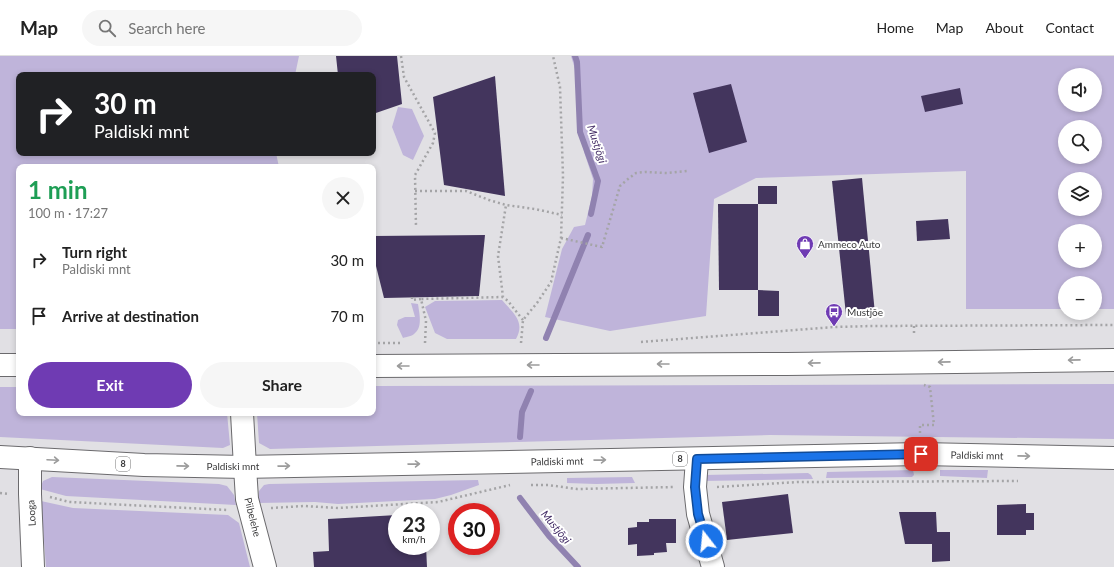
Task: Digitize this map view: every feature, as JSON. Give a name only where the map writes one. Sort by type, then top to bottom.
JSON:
[{"type":"main road","points":[[376,366],[794,364],[1114,360]]},
{"type":"main road","points":[[0,365],[16,365]]},
{"type":"main road","name":"Piibelehe","points":[[242,416],[246,499],[265,567]]},
{"type":"main road","name":"Paldiski mnt","points":[[0,457],[144,465],[245,467],[921,454],[1114,458]]},
{"type":"main road","name":"Looga","points":[[30,458],[33,567]]},
{"type":"main road","points":[[697,459],[695,487],[698,514],[713,567]]},
{"type":"path","points":[[401,56],[404,77],[434,133],[433,143],[415,175],[416,227]]},
{"type":"path","points":[[528,343],[521,343],[523,320],[538,303],[551,282],[561,238],[564,176],[560,87],[553,56]]},
{"type":"path","points":[[561,238],[602,247],[620,186],[636,173],[687,172]]},
{"type":"path","points":[[415,191],[466,191],[506,205],[562,215]]},
{"type":"path","points":[[503,297],[498,256],[506,205]]},
{"type":"path","points":[[412,297],[412,300],[503,297],[523,320]]},
{"type":"path","points":[[418,343],[425,343],[426,321],[421,299]]},
{"type":"path","points":[[914,326],[914,334]]},
{"type":"path","points":[[637,342],[834,327],[1114,326]]},
{"type":"path","points":[[376,343],[404,343]]},
{"type":"path","points":[[919,383],[930,387],[934,425],[920,425],[920,436]]},
{"type":"path","points":[[527,484],[548,485],[577,490],[695,487],[713,488],[798,482],[1018,482]]},
{"type":"path","points":[[266,508],[304,506],[338,508],[438,502],[513,484]]},
{"type":"path","points":[[0,493],[39,495],[69,502],[233,510]]},
{"type":"shaded area","points":[[0,56],[299,56],[296,72],[16,72],[16,156],[277,156],[278,164],[16,164],[16,329],[0,329]]},
{"type":"shaded area","points":[[571,56],[1114,56],[1114,309],[1102,309],[1102,276],[1058,276],[1058,309],[966,309],[966,171],[756,178],[714,199],[706,316],[610,331],[545,317],[562,249],[574,227],[585,225],[592,196],[593,179],[584,152],[575,69]]},
{"type":"shaded area","points":[[398,107],[412,109],[424,136],[413,160],[403,155],[392,127]]},
{"type":"shaded area","points":[[502,300],[519,322],[519,333],[516,339],[447,339],[435,333],[425,307],[435,301]]},
{"type":"shaded area","points":[[411,303],[418,304],[420,323],[414,334],[403,338],[397,325],[398,320],[405,317],[415,317]]},
{"type":"shaded area","points":[[1114,384],[1114,439],[770,435],[270,449],[259,443],[257,416],[376,416],[376,386]]},
{"type":"shaded area","points":[[0,387],[16,387],[16,416],[227,416],[230,445],[223,448],[0,437]]},
{"type":"shaded area","points":[[913,470],[914,475],[912,477],[826,478],[827,472]]},
{"type":"shaded area","points":[[940,470],[988,470],[987,478],[940,476]]},
{"type":"shaded area","points":[[808,473],[813,479],[701,481],[704,475]]},
{"type":"shaded area","points":[[52,477],[219,484],[227,486],[234,495],[236,505],[66,496],[40,489],[43,481]]},
{"type":"shaded area","points":[[632,477],[635,483],[567,483],[567,478]]},
{"type":"shaded area","points":[[478,480],[479,485],[435,499],[338,504],[315,502],[258,503],[259,491],[264,485],[269,484]]},
{"type":"shaded area","points":[[41,501],[73,508],[228,515],[239,523],[250,567],[46,567]]},
{"type":"building","points":[[336,56],[397,56],[402,104],[376,113],[376,72],[338,72]]},
{"type":"building","points":[[495,76],[505,196],[444,185],[433,97]]},
{"type":"building","points":[[731,84],[747,142],[709,153],[693,93]]},
{"type":"building","points":[[960,88],[963,104],[925,112],[921,96]]},
{"type":"building","points":[[862,178],[875,314],[846,315],[832,181]]},
{"type":"building","points":[[758,186],[777,186],[777,204],[758,204]]},
{"type":"building","points":[[718,204],[758,204],[758,290],[719,290]]},
{"type":"building","points":[[948,219],[950,239],[917,241],[916,221]]},
{"type":"building","points":[[485,235],[479,296],[384,298],[376,266],[376,236]]},
{"type":"building","points":[[758,290],[779,291],[779,316],[758,316]]},
{"type":"building","points":[[788,494],[793,533],[727,540],[722,502]]},
{"type":"building","points":[[1026,504],[1026,513],[1034,513],[1034,530],[1026,530],[1026,535],[997,535],[997,505]]},
{"type":"building","points":[[899,512],[936,512],[937,532],[950,532],[950,561],[932,562],[932,544],[905,544]]},
{"type":"building","points":[[388,516],[388,555],[426,555],[427,567],[314,567],[313,552],[329,551],[328,519]]},
{"type":"building","points":[[649,519],[676,519],[676,543],[666,543],[667,552],[654,553],[654,555],[637,556],[637,544],[628,545],[628,528],[637,527],[637,522],[649,522]]},
{"type":"waterway","name":"Mustjõgi","points":[[575,56],[577,62],[580,132],[598,181],[591,214]]},
{"type":"waterway","name":"Mustjõgi","points":[[546,338],[588,235]]},
{"type":"waterway","name":"Mustjõgi","points":[[520,437],[522,412],[531,391]]},
{"type":"waterway","name":"Mustjõgi","points":[[520,498],[549,536],[578,567]]},
{"type":"place","name":"Ammeco Auto","points":[[805,259]]},
{"type":"place","name":"Mustjõe","points":[[834,327]]},
{"type":"route","points":[[706,541],[698,514],[695,487],[697,459],[921,454]]}]
